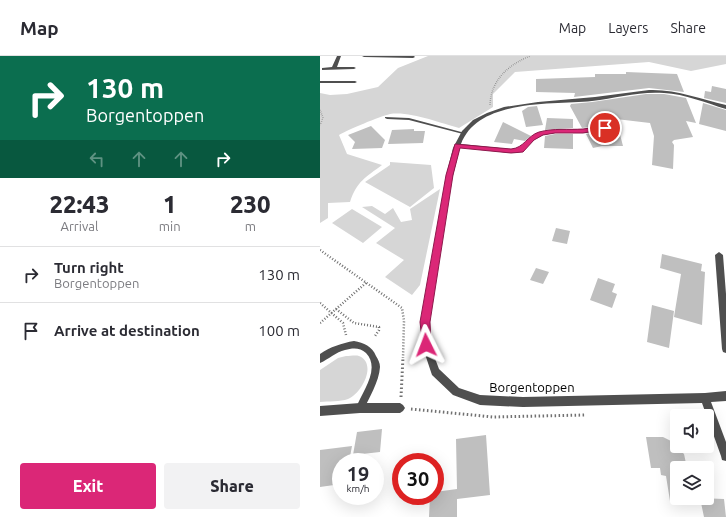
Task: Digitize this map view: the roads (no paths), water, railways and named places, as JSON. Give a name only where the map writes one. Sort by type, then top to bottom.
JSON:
[{"type":"street","points":[[334,68],[339,56]]},
{"type":"street","points":[[364,56],[413,57]]},
{"type":"street","points":[[324,69],[354,68]]},
{"type":"street","points":[[320,82],[355,82]]},
{"type":"street","name":"Borgentoppen","points":[[726,106],[674,93],[659,91],[510,107],[491,113],[475,122],[463,133],[449,175],[425,322],[426,345],[435,372],[456,392],[480,400],[523,402],[705,398],[726,396]]},
{"type":"street","points":[[458,145],[511,151],[521,150],[532,139],[541,134],[555,131],[583,131],[605,128]]},
{"type":"street","points":[[719,255],[726,349]]},
{"type":"street","points":[[705,398],[726,456]]},
{"type":"street","points":[[320,411],[360,408],[400,408]]},
{"type":"lane","points":[[387,118],[409,119],[463,133]]},
{"type":"lane","points":[[320,359],[330,352],[347,346],[363,347],[370,352],[376,366],[370,387],[360,408]]}]
